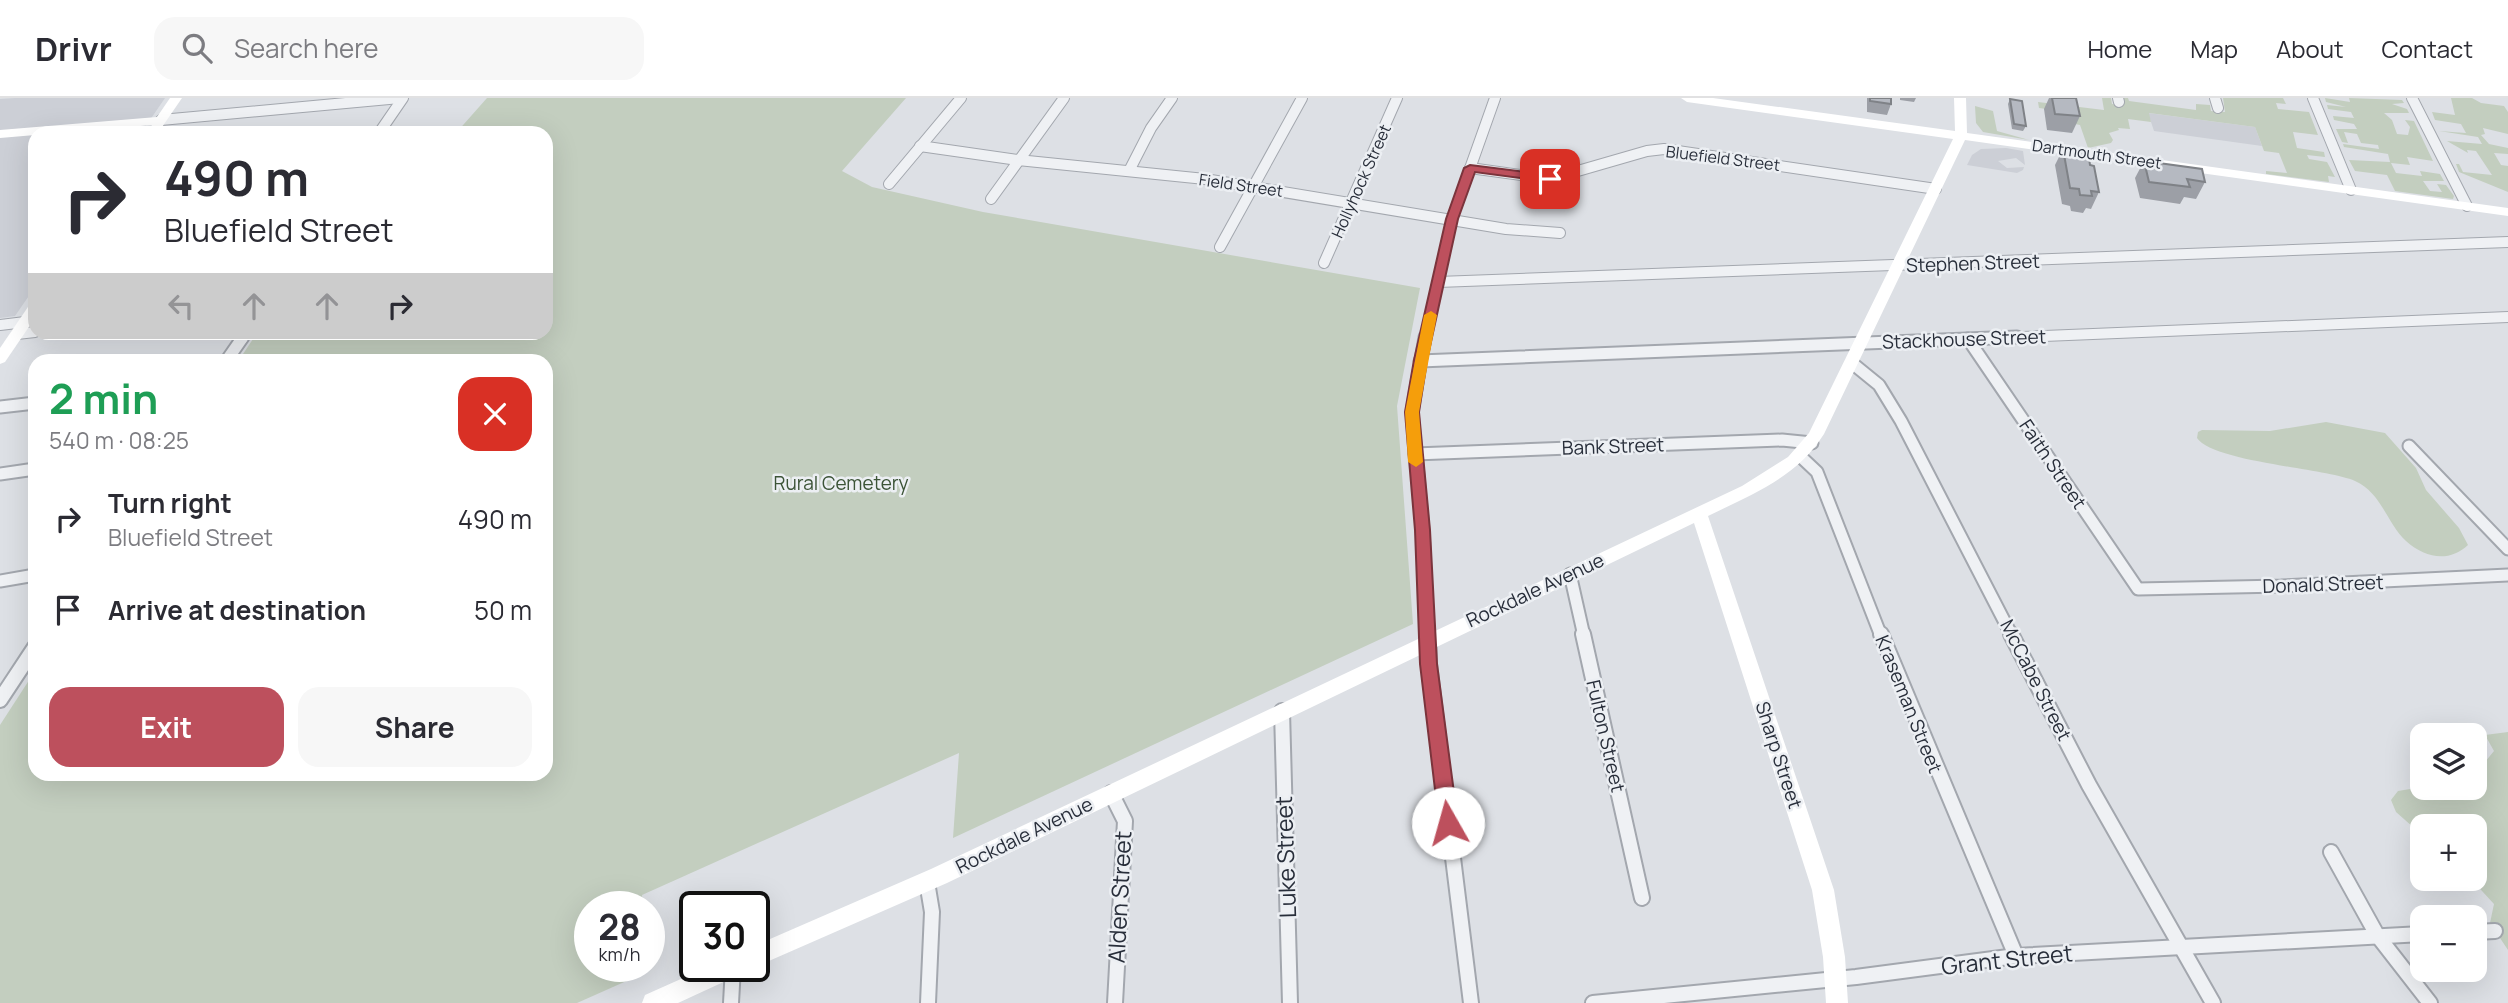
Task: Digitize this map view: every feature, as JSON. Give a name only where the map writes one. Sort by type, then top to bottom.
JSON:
[{"type":"main road","points":[[157,126],[176,98]]},
{"type":"main road","name":"Dartmouth Street","points":[[1687,98],[2508,212]]},
{"type":"main road","name":"Rockdale Avenue","points":[[770,950],[927,882],[1699,513],[1775,474],[1806,449],[1852,363],[1961,136],[1960,98]]},
{"type":"main road","points":[[92,126],[161,120]]},
{"type":"main road","points":[[0,134],[28,132]]},
{"type":"main road","points":[[0,359],[26,329]]},
{"type":"main road","name":"Sharp Street","points":[[1699,513],[1823,890],[1837,1003]]},
{"type":"main road","points":[[653,1003],[700,982]]},
{"type":"street","points":[[161,120],[402,98]]},
{"type":"street","points":[[384,126],[402,98]]},
{"type":"street","points":[[889,184],[961,98]]},
{"type":"street","points":[[990,199],[1064,98]]},
{"type":"street","points":[[1129,171],[1151,128],[1172,98]]},
{"type":"street","points":[[1220,247],[1302,98]]},
{"type":"street","name":"Hollyhock Street","points":[[1324,263],[1397,98]]},
{"type":"street","points":[[1471,1003],[1429,664],[1423,530],[1412,412],[1420,360],[1452,219],[1494,98]]},
{"type":"street","points":[[2215,98],[2218,108]]},
{"type":"street","points":[[2313,98],[2351,190]]},
{"type":"street","points":[[2412,98],[2467,206]]},
{"type":"street","name":"Field Street","points":[[920,146],[1018,160],[1255,186],[1519,232],[1560,233]]},
{"type":"street","name":"Bluefield Street","points":[[1470,168],[1550,179],[1647,151],[1664,149],[1936,189]]},
{"type":"street","name":"Stephen Street","points":[[1438,282],[2508,242]]},
{"type":"street","name":"Stackhouse Street","points":[[1420,360],[2508,317]]},
{"type":"street","points":[[0,325],[26,329]]},
{"type":"street","name":"Faith Street","points":[[1968,339],[2138,589]]},
{"type":"street","name":"McCabe Street","points":[[1852,363],[1879,385],[1901,421],[2089,785],[2213,1003]]},
{"type":"street","points":[[0,407],[28,404]]},
{"type":"street","name":"Bank Street","points":[[1415,454],[1782,440],[1806,449]]},
{"type":"street","points":[[2409,446],[2508,549]]},
{"type":"street","name":"Kraseman Street","points":[[1806,449],[2016,956]]},
{"type":"street","points":[[0,474],[28,470]]},
{"type":"street","name":"Fulton Street","points":[[1570,574],[1642,898]]},
{"type":"street","name":"Donald Street","points":[[2138,589],[2281,586],[2508,575]]},
{"type":"street","points":[[0,581],[28,576]]},
{"type":"street","points":[[0,700],[28,658]]},
{"type":"street","name":"Luke Street","points":[[1282,711],[1290,1003]]},
{"type":"street","name":"Alden Street","points":[[1111,793],[1125,821],[1115,1003]]},
{"type":"street","points":[[2330,852],[2377,935],[2430,1003]]},
{"type":"street","points":[[927,882],[932,912],[928,1003]]},
{"type":"street","points":[[2487,931],[2495,931]]},
{"type":"street","name":"Grant Street","points":[[1593,1003],[1835,980],[2016,956],[2410,934]]},
{"type":"street","points":[[731,1003],[733,982]]},
{"type":"shaded area","points":[[165,98],[146,126],[28,126],[28,297],[15,316],[0,318],[0,99]]},
{"type":"shaded area","points":[[2148,113],[2255,127],[2262,146],[2154,131]]},
{"type":"shaded area","points":[[2006,148],[2023,151],[2025,165],[2016,158],[1998,161],[2007,168],[2024,167],[2023,170],[2017,173],[1967,165],[1972,155],[1981,149]]},
{"type":"green space","name":"Rural Cemetery","points":[[487,98],[906,98],[842,171],[872,187],[983,212],[1420,288],[1397,406],[1413,624],[953,838],[959,753],[651,891],[574,891],[574,982],[624,982],[577,1003],[0,1003],[0,725],[28,682],[28,781],[553,781],[553,354],[243,354],[252,340],[553,340],[553,126],[462,126]]},
{"type":"green space","points":[[2102,98],[2111,98],[2112,104],[2122,105],[2122,98],[2128,98],[2129,101],[2196,110],[2196,104],[2210,105],[2211,111],[2225,112],[2223,98],[2283,98],[2286,104],[2276,103],[2278,109],[2309,112],[2318,135],[2293,132],[2297,148],[2324,152],[2325,157],[2307,155],[2309,159],[2327,162],[2335,177],[2328,176],[2329,182],[2266,174],[2266,171],[2287,173],[2279,153],[2264,151],[2255,127],[2149,113],[2151,122],[2128,119],[2130,129],[2118,128],[2119,130],[2109,133],[2113,140],[2111,143],[2088,148],[2080,125],[2070,123],[2068,112],[2039,108],[2038,102],[2104,110]]},
{"type":"green space","points":[[2325,98],[2350,102],[2349,98],[2402,100],[2404,103],[2392,104],[2407,109],[2409,113],[2384,113],[2392,120],[2397,134],[2408,135],[2410,127],[2405,120],[2414,121],[2433,161],[2407,157],[2410,165],[2391,163],[2396,173],[2422,176],[2420,171],[2440,174],[2444,181],[2423,181],[2430,191],[2442,192],[2437,184],[2446,185],[2454,196],[2453,199],[2395,191],[2387,175],[2355,171],[2349,160],[2390,162],[2388,154],[2344,147],[2343,144],[2379,149],[2378,145],[2361,143],[2357,134],[2344,132],[2348,143],[2342,142],[2336,129],[2357,129],[2354,124],[2334,120],[2333,116],[2354,118],[2351,112],[2328,109],[2327,105],[2346,107],[2326,102]]},
{"type":"green space","points":[[2451,98],[2472,98],[2481,103],[2504,106],[2508,112],[2508,134],[2483,128],[2485,134],[2481,135],[2489,144],[2508,148],[2508,154],[2494,153],[2501,165],[2508,166],[2508,192],[2459,172],[2456,164],[2459,164],[2463,172],[2492,175],[2476,151],[2467,150],[2468,153],[2447,141],[2482,144],[2478,137],[2439,131],[2466,133],[2461,124],[2435,120],[2432,112],[2455,115]]},
{"type":"green space","points":[[1975,106],[1993,111],[1997,131],[2029,140],[1983,132],[1976,123]]},
{"type":"green space","points":[[2326,422],[2385,433],[2416,468],[2426,490],[2459,528],[2468,545],[2461,551],[2445,556],[2421,551],[2399,534],[2372,493],[2355,481],[2246,459],[2207,446],[2197,438],[2198,432],[2202,430],[2270,431]]},
{"type":"green space","points":[[2508,732],[2508,950],[2490,923],[2494,904],[2482,891],[2487,891],[2487,814],[2410,814],[2410,824],[2396,812],[2391,800],[2398,791],[2410,789],[2410,800],[2487,800],[2487,760],[2494,751],[2487,735]]},
{"type":"building","points":[[1870,98],[1891,98],[1891,104],[1870,101]]},
{"type":"building","points":[[2052,98],[2076,98],[2080,116],[2055,114]]},
{"type":"building","points":[[2010,99],[2022,101],[2026,126],[2014,124]]},
{"type":"building","points":[[2063,149],[2088,152],[2099,192],[2091,191],[2092,196],[2080,195],[2079,189],[2070,188]]},
{"type":"building","points":[[2144,161],[2202,169],[2205,182],[2187,179],[2190,187],[2149,182]]},
{"type":"slow traffic","points":[[1416,462],[1412,412],[1420,360],[1431,315]]},
{"type":"route","points":[[1448,823],[1429,664],[1423,530],[1412,412],[1420,360],[1452,219],[1470,168],[1550,179]]}]
